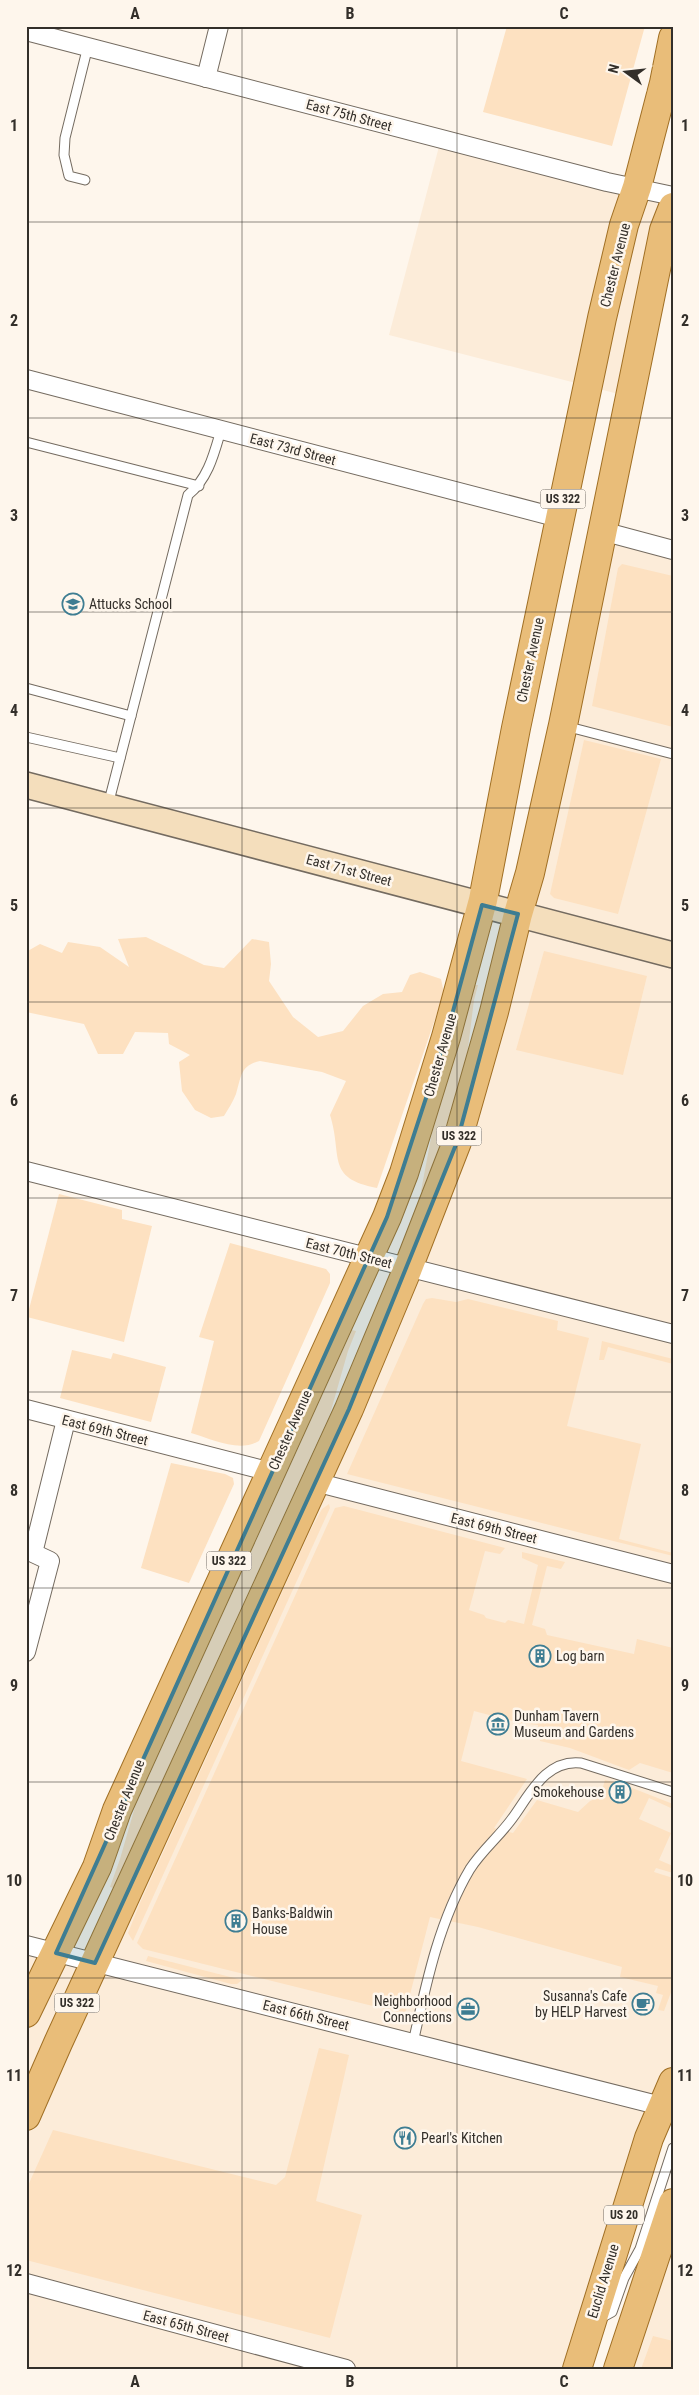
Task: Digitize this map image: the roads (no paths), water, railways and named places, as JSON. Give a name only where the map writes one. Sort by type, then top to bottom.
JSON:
[{"type":"main road","name":"Chester Avenue","points":[[26,2012],[97,1867],[117,1810],[387,1217],[418,1130],[482,905],[559,518],[602,318],[624,225],[637,187],[664,83],[673,38]]},
{"type":"main road","name":"US 322","points":[[26,2116],[349,1409],[408,1268],[457,1142],[494,1012],[530,873],[563,725],[664,230],[673,207]]},
{"type":"main road","name":"Euclid Avenue","points":[[578,2369],[590,2324],[648,2138],[668,2108],[673,2082]]},
{"type":"main road","name":"US 20","points":[[618,2369],[630,2317],[673,2203]]},
{"type":"street","points":[[206,78],[219,26]]},
{"type":"street","name":"East 75th Street","points":[[26,30],[607,182],[673,196]]},
{"type":"street","name":"East 73rd Street","points":[[26,380],[559,518]]},
{"type":"street","points":[[602,532],[673,550]]},
{"type":"street","name":"East 71st Street","points":[[26,785],[673,955]]},
{"type":"street","name":"East 70th Street","points":[[26,1171],[673,1334]]},
{"type":"street","name":"East 69th Street","points":[[26,1409],[271,1472]]},
{"type":"street","points":[[26,1652],[50,1560],[30,1552],[66,1420]]},
{"type":"street","name":"East 69th Street","points":[[316,1482],[673,1574]]},
{"type":"street","name":"East 66th Street","points":[[26,1944],[668,2108]]},
{"type":"street","name":"East 65th Street","points":[[26,2283],[346,2369]]},
{"type":"lane","points":[[86,180],[69,176],[64,154],[65,138],[88,46]]},
{"type":"lane","points":[[107,806],[188,495],[198,486],[213,459],[221,430]]},
{"type":"lane","points":[[26,442],[198,486]]},
{"type":"lane","points":[[26,688],[131,716]]},
{"type":"lane","points":[[563,725],[673,754]]},
{"type":"lane","points":[[26,737],[120,758]]},
{"type":"lane","points":[[413,2043],[445,1920],[459,1889],[471,1867],[504,1831],[547,1772],[567,1762],[581,1763],[673,1792]]},
{"type":"lane","points":[[636,2276],[640,2249],[673,2148]]},
{"type":"lane","points":[[590,2324],[612,2312],[624,2278],[640,2249]]},
{"type":"place","name":"Attucks School","points":[[73,604]]},
{"type":"place","name":"Log barn","points":[[540,1656]]},
{"type":"place","name":"Dunham Tavern Museum and Gardens","points":[[498,1724]]},
{"type":"place","name":"Smokehouse","points":[[620,1792]]},
{"type":"place","name":"Banks-Baldwin House","points":[[236,1921]]},
{"type":"place","name":"Susanna's Cafe by HELP Harvest","points":[[643,2004]]},
{"type":"place","name":"Neighborhood Connections","points":[[468,2009]]},
{"type":"place","name":"Pearl's Kitchen","points":[[405,2138]]}]
